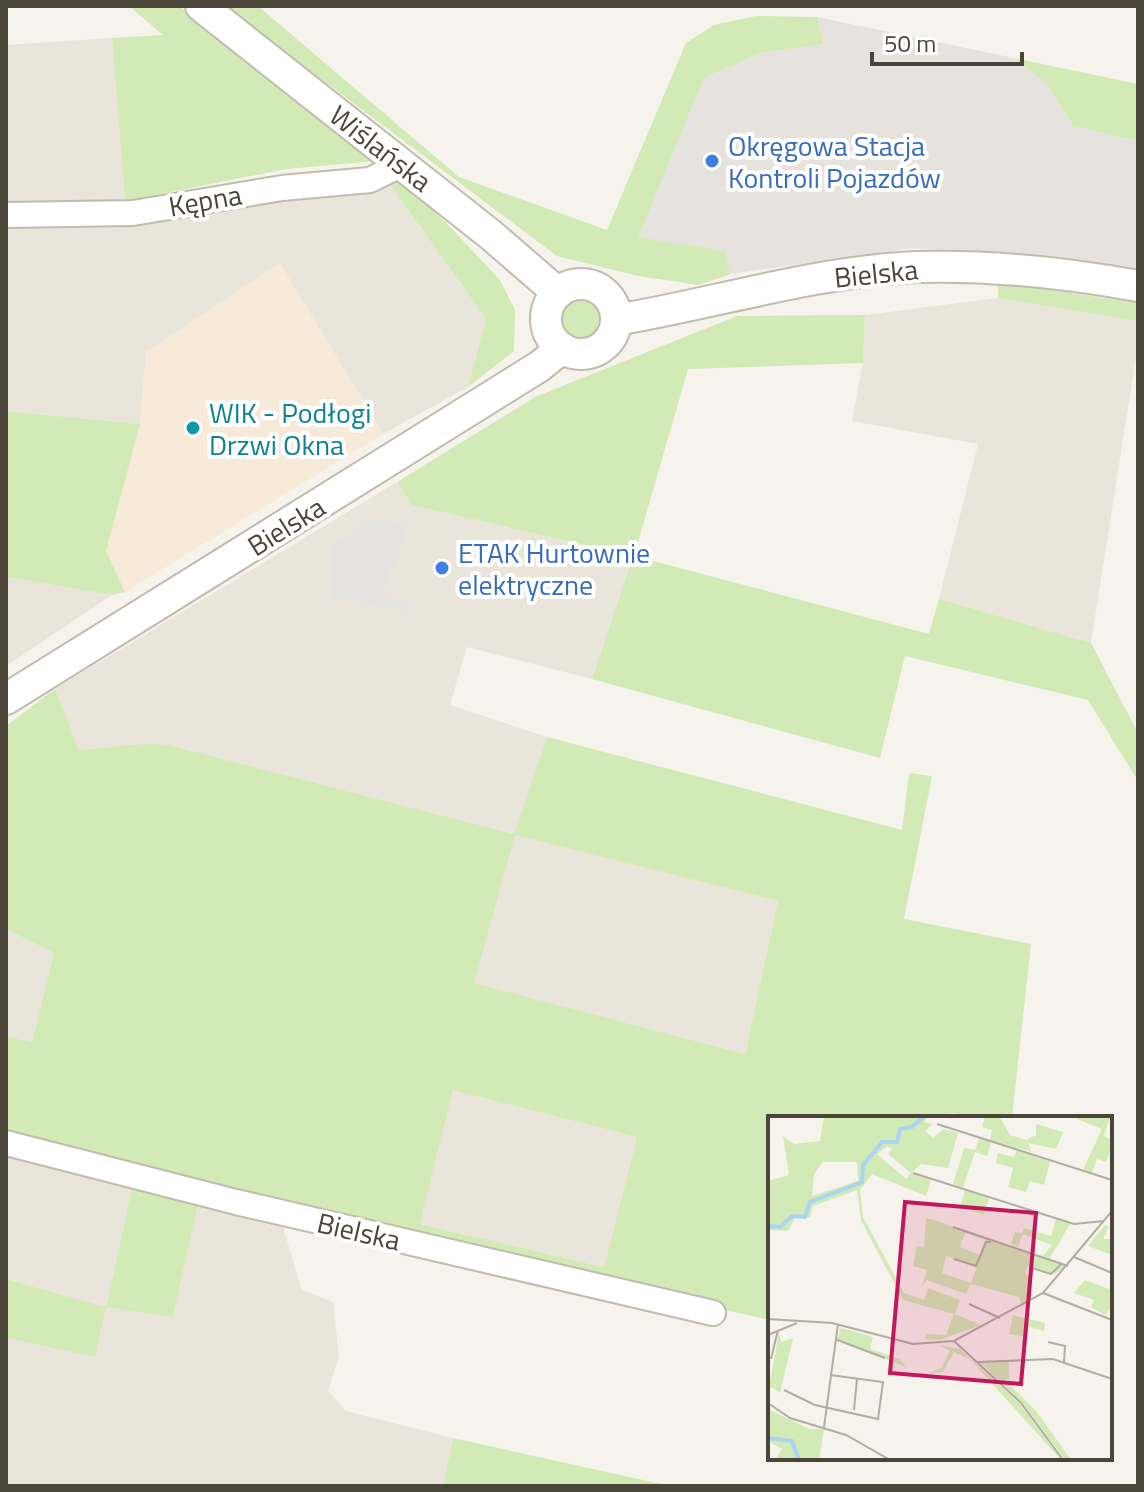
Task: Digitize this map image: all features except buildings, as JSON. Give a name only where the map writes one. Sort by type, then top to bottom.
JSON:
[{"type":"street","name":"Wiślańska","points":[[201,6],[491,235],[558,293]]},
{"type":"street","name":"Kępna","points":[[6,215],[133,213],[282,188],[370,180],[392,169],[398,161]]},
{"type":"street","name":"Bielska","points":[[616,320],[842,275],[916,267],[1025,269],[1138,286]]},
{"type":"street","points":[[579,284],[602,290],[610,298],[616,320],[610,340],[602,347],[582,354],[562,348],[554,341],[546,321],[547,311],[558,293],[579,284]]},
{"type":"street","name":"Bielska","points":[[6,699],[540,366],[562,348]]},
{"type":"street","name":"Bielska","points":[[6,1143],[236,1202],[713,1313]]},
{"type":"shaded area","points":[[817,17],[1014,58],[1048,85],[1073,126],[1138,141],[1138,270],[913,248],[731,274],[724,251],[637,237],[704,78],[761,53],[823,44]]},
{"type":"shaded area","points":[[112,38],[127,222],[389,183],[486,319],[468,387],[383,434],[280,264],[146,353],[140,424],[6,411],[6,45]]},
{"type":"shaded area","points":[[280,263],[383,434],[125,592],[106,551],[140,424],[146,353]]},
{"type":"shaded area","points":[[998,298],[1138,321],[1138,344],[1091,643],[939,599],[978,444],[852,421],[863,363],[865,315]]},
{"type":"shaded area","points":[[397,482],[413,505],[633,556],[592,679],[467,647],[450,705],[547,737],[515,834],[778,901],[745,1054],[473,983],[514,834],[169,745],[153,743],[79,750],[55,689]]},
{"type":"shaded area","points":[[373,519],[407,525],[396,569],[390,568],[382,596],[411,603],[408,612],[332,597],[330,545]]},
{"type":"shaded area","points":[[6,577],[112,595],[6,666]]},
{"type":"shaded area","points":[[6,929],[54,953],[32,1042],[6,1036]]},
{"type":"shaded area","points":[[453,1089],[637,1137],[604,1267],[420,1224]]},
{"type":"shaded area","points":[[6,1155],[132,1187],[106,1306],[173,1317],[198,1205],[281,1221],[302,1290],[333,1302],[339,1356],[328,1391],[346,1411],[453,1438],[443,1486],[6,1486],[6,1338],[95,1357],[105,1307],[6,1279]]},
{"type":"green space","points":[[129,6],[179,6],[377,161],[287,169],[125,201],[112,38],[163,35]]},
{"type":"green space","points":[[224,6],[258,6],[459,177],[607,230],[686,43],[714,25],[756,16],[817,17],[823,44],[761,53],[704,78],[638,237],[725,251],[731,274],[699,285],[638,276],[557,256]]},
{"type":"green space","points":[[1014,58],[1138,84],[1138,141],[1073,126],[1048,85]]},
{"type":"green space","points":[[404,178],[500,280],[515,310],[514,351],[468,387],[486,319],[389,183]]},
{"type":"green space","points":[[998,282],[1138,303],[1138,321],[998,298]]},
{"type":"green space","points":[[580,300],[594,305],[599,319],[594,333],[580,338],[566,333],[561,319],[566,305]]},
{"type":"green space","points":[[865,315],[863,363],[688,369],[634,556],[929,634],[939,599],[1091,643],[1138,733],[1138,781],[1088,700],[905,656],[880,758],[592,679],[633,556],[412,505],[397,482],[535,397],[737,316]]},
{"type":"green space","points":[[6,411],[140,424],[106,551],[125,592],[112,595],[6,577]]},
{"type":"green space","points":[[55,689],[79,750],[153,743],[169,745],[514,834],[547,737],[902,830],[909,773],[932,776],[904,919],[1031,944],[1012,1116],[951,1113],[950,1116],[768,1116],[768,1320],[396,1235],[6,1133],[6,1036],[32,1042],[54,953],[6,929],[6,726]],"holes":[[[515,835],[778,901],[745,1054],[474,983]],[[453,1090],[637,1137],[604,1267],[420,1224]]]},
{"type":"green space","points":[[132,1187],[198,1205],[173,1317],[106,1307]]},
{"type":"green space","points":[[6,1279],[106,1307],[95,1357],[6,1338]]},
{"type":"green space","points":[[453,1438],[666,1485],[443,1486]]},
{"type":"place","name":"Okręgowa Stacja Kontroli Pojazdów","points":[[712,161]]},
{"type":"place","name":"WIK - Podłogi Drzwi Okna","points":[[193,428]]},
{"type":"place","name":"ETAK Hurtownie elektryczne","points":[[442,568]]}]
